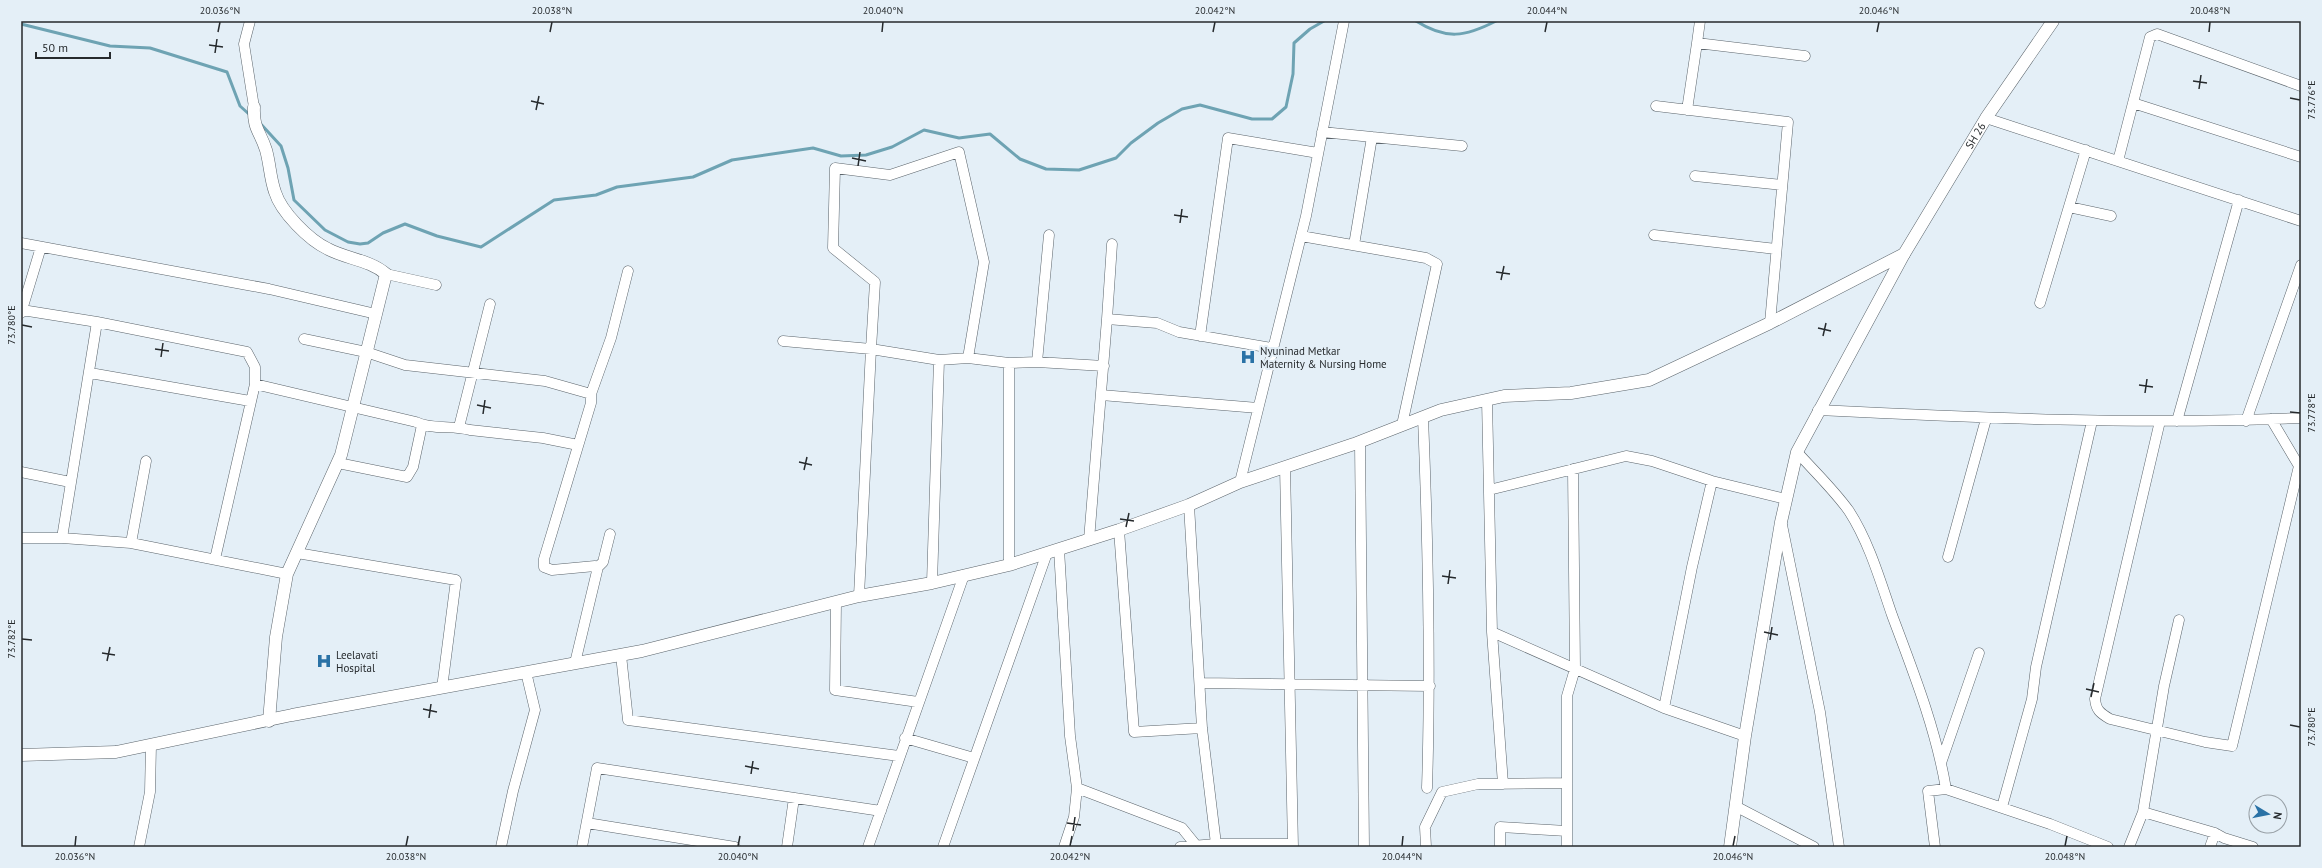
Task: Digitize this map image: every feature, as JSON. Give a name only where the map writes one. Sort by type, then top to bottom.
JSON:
[{"type":"main road","name":"SH 26","points":[[1730,847],[1745,736],[1781,522],[1797,452],[1818,410],[1904,254],[1986,118],[2053,21]]},
{"type":"main road","points":[[254,107],[254,122],[269,159],[275,192],[283,207],[301,229],[327,249],[376,265],[386,274],[338,463],[287,574],[276,637],[269,722]]},
{"type":"main road","points":[[21,755],[116,752],[269,722],[292,715],[575,664],[621,655],[858,596],[932,583],[1009,565],[1119,530],[1189,505],[1240,482],[1360,442],[1441,410],[1504,396],[1572,393],[1649,380],[1770,323],[1904,254]]},
{"type":"street","points":[[250,21],[244,44],[254,107]]},
{"type":"street","points":[[1687,110],[1700,21]]},
{"type":"street","points":[[1240,482],[1301,236],[1343,24]]},
{"type":"street","points":[[2118,161],[2150,37],[2157,34],[2301,86]]},
{"type":"street","points":[[1697,43],[1805,56]]},
{"type":"street","points":[[2133,103],[2301,158]]},
{"type":"street","points":[[1656,106],[1788,122],[1770,323]]},
{"type":"street","points":[[1986,118],[2301,221]]},
{"type":"street","points":[[1322,132],[1462,146]]},
{"type":"street","points":[[1354,245],[1372,137]]},
{"type":"street","points":[[1200,336],[1228,138],[1318,153]]},
{"type":"street","points":[[2040,303],[2086,150]]},
{"type":"street","points":[[858,596],[875,282],[833,248],[835,168],[890,175],[959,152],[984,262],[968,358]]},
{"type":"street","points":[[1695,176],[1782,185]]},
{"type":"street","points":[[2177,421],[2239,200]]},
{"type":"street","points":[[2069,206],[2111,216]]},
{"type":"street","points":[[1037,362],[1049,235]]},
{"type":"street","points":[[1654,235],[1776,250]]},
{"type":"street","points":[[1301,236],[1426,258],[1437,264],[1402,425]]},
{"type":"street","points":[[21,243],[269,289],[376,313]]},
{"type":"street","points":[[1089,540],[1104,366],[1112,244]]},
{"type":"street","points":[[40,247],[21,311],[97,322],[247,352],[255,367],[255,384],[215,559]]},
{"type":"street","points":[[2246,421],[2301,265]]},
{"type":"street","points":[[598,568],[595,566],[552,570],[544,567],[544,559],[591,403],[591,394],[612,338],[628,271]]},
{"type":"street","points":[[386,274],[436,285]]},
{"type":"street","points":[[459,427],[490,304]]},
{"type":"street","points":[[1107,319],[1157,323],[1179,332],[1272,348]]},
{"type":"street","points":[[62,538],[70,482],[90,373],[97,322]]},
{"type":"street","points":[[304,339],[366,352],[405,365],[458,373],[472,372],[545,381],[591,394]]},
{"type":"street","points":[[783,341],[871,349],[939,360],[968,358],[1009,363],[1037,362],[1104,366]]},
{"type":"street","points":[[932,583],[939,360]]},
{"type":"street","points":[[1009,363],[1009,565]]},
{"type":"street","points":[[90,373],[250,401]]},
{"type":"street","points":[[255,384],[353,406],[416,422],[422,425],[459,427],[470,430],[543,438],[578,445]]},
{"type":"street","points":[[1101,395],[1258,408]]},
{"type":"street","points":[[1487,400],[1492,632],[1503,784]]},
{"type":"street","points":[[1818,410],[1986,419],[2092,421],[2246,421],[2301,418]]},
{"type":"street","points":[[1423,417],[1429,549],[1430,686],[1427,788]]},
{"type":"street","points":[[1948,556],[1986,419]]},
{"type":"street","points":[[2160,421],[2095,699],[2096,706],[2100,713],[2110,719],[2157,731],[2232,746],[2299,466],[2271,419]]},
{"type":"street","points":[[2002,807],[2032,700],[2036,667],[2092,421]]},
{"type":"street","points":[[338,463],[407,476],[413,467],[422,425]]},
{"type":"street","points":[[1360,442],[1364,847]]},
{"type":"street","points":[[1797,452],[1848,511],[1860,530],[1878,574],[1918,688],[1941,763],[1946,788]]},
{"type":"street","points":[[1489,490],[1626,456],[1652,461],[1712,481],[1786,499]]},
{"type":"street","points":[[131,543],[146,460]]},
{"type":"street","points":[[1180,847],[1195,844],[1293,845],[1285,467]]},
{"type":"street","points":[[1567,847],[1567,696],[1575,668],[1573,469]]},
{"type":"street","points":[[21,472],[70,482]]},
{"type":"street","points":[[1664,708],[1692,567],[1712,481]]},
{"type":"street","points":[[1189,505],[1201,683],[1202,728],[1216,845]]},
{"type":"street","points":[[1781,522],[1820,712],[1839,847]]},
{"type":"street","points":[[1119,530],[1134,732],[1202,728]]},
{"type":"street","points":[[575,664],[598,568],[603,562],[610,534]]},
{"type":"street","points":[[21,538],[62,538],[131,543],[287,574]]},
{"type":"street","points":[[1059,549],[1070,736],[1077,788],[1074,818],[1064,847]]},
{"type":"street","points":[[296,553],[456,580],[442,688]]},
{"type":"street","points":[[943,847],[1046,553]]},
{"type":"street","points":[[868,847],[905,738],[964,575]]},
{"type":"street","points":[[836,602],[835,690],[918,702]]},
{"type":"street","points":[[2129,847],[2144,812],[2164,686],[2179,620]]},
{"type":"street","points":[[1492,632],[1664,708],[1745,736]]},
{"type":"street","points":[[1941,763],[1979,653]]},
{"type":"street","points":[[621,655],[628,720],[899,756]]},
{"type":"street","points":[[501,847],[513,791],[535,710],[526,672]]},
{"type":"street","points":[[1201,683],[1430,686]]},
{"type":"street","points":[[905,738],[974,758]]},
{"type":"street","points":[[139,847],[150,792],[151,745]]},
{"type":"street","points":[[582,847],[597,768],[881,811]]},
{"type":"street","points":[[1426,847],[1425,827],[1442,792],[1478,784],[1567,783]]},
{"type":"street","points":[[1077,788],[1182,828],[1195,844]]},
{"type":"street","points":[[1935,847],[1928,791],[1946,788],[2002,807],[2108,847]]},
{"type":"street","points":[[787,847],[794,798]]},
{"type":"street","points":[[1735,806],[1814,847]]},
{"type":"street","points":[[2144,812],[2215,833],[2224,838],[2253,847]]},
{"type":"street","points":[[587,823],[735,847]]},
{"type":"street","points":[[1500,847],[1500,827],[1567,831]]},
{"type":"street","points":[[2210,847],[2215,833]]},
{"type":"waterway","points":[[259,122],[281,146],[288,168],[294,200],[325,230],[348,242],[360,244],[368,243],[383,233],[405,224],[437,236],[481,247],[554,200],[596,195],[617,187],[693,177],[732,160],[813,148],[841,156],[866,155],[892,147],[924,130],[959,138],[990,134],[1020,159],[1046,169],[1079,170],[1116,158],[1131,143],[1158,123],[1182,109],[1200,105],[1252,119],[1272,119],[1286,107],[1293,74],[1294,43],[1310,29],[1324,21]]},
{"type":"waterway","points":[[1416,21],[1446,34],[1465,33],[1496,21]]},
{"type":"waterway","points":[[21,24],[110,46],[150,48],[227,72],[240,106],[250,115]]},
{"type":"place","name":"Nyuninad Metkar Maternity & Nursing Home","points":[[1248,357]]},
{"type":"place","name":"Leelavati Hospital","points":[[324,661]]}]
